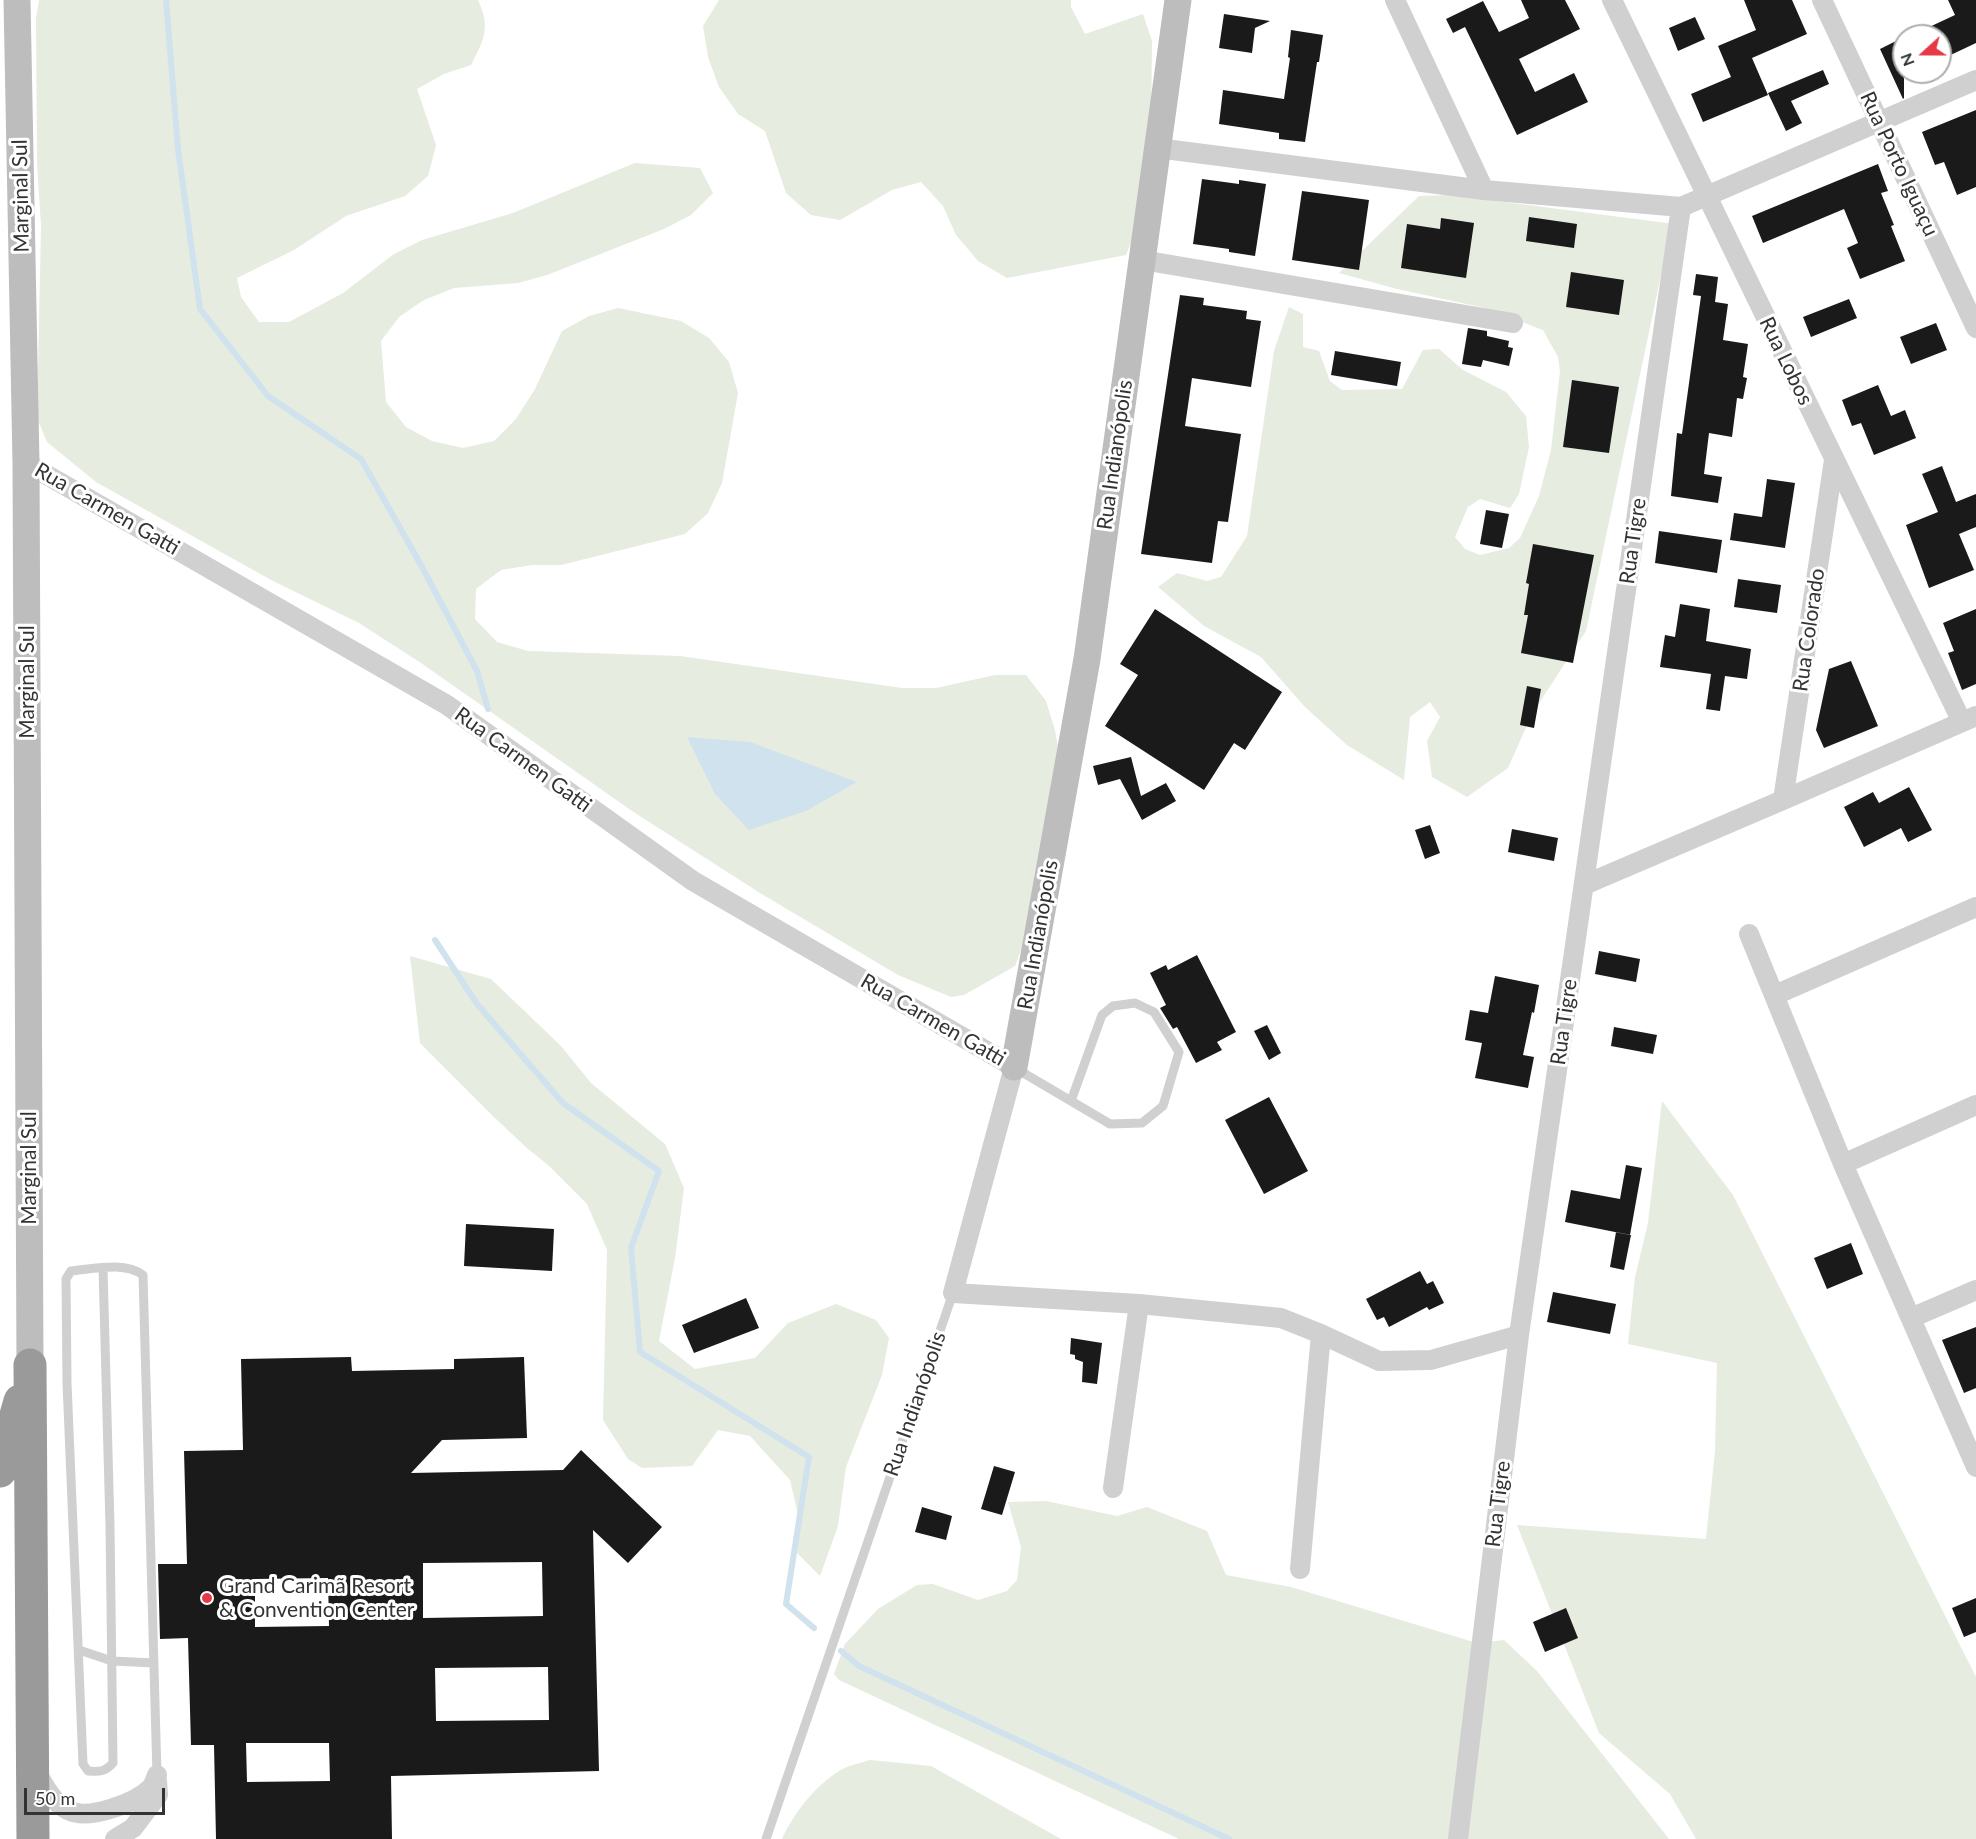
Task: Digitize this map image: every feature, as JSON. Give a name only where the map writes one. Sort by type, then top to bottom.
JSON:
[{"type":"highway","points":[[0,1471],[30,1365]]},
{"type":"highway","points":[[30,1365],[33,1839]]},
{"type":"street","name":"Marginal Sul","points":[[17,0],[26,463],[30,1365]]},
{"type":"street","name":"Rua Indianópolis","points":[[953,1293],[1014,1067],[1087,659],[1178,0]]},
{"type":"street","points":[[1395,0],[1484,190]]},
{"type":"street","name":"Rua Lobos","points":[[1612,0],[1834,460],[1969,719]]},
{"type":"street","name":"Rua Porto Iguaçu","points":[[1822,0],[1976,328]]},
{"type":"street","points":[[1157,148],[1484,190],[1681,207],[1976,80]]},
{"type":"street","name":"Rua Tigre","points":[[1458,1839],[1519,1335],[1681,207]]},
{"type":"street","points":[[1142,260],[1513,323]]},
{"type":"street","name":"Rua Colorado","points":[[1784,800],[1834,460]]},
{"type":"street","name":"Rua Carmen Gatti","points":[[26,463],[447,705],[693,881],[1014,1067]]},
{"type":"street","points":[[1584,885],[1969,719]]},
{"type":"street","points":[[1775,994],[1976,907]]},
{"type":"street","points":[[1749,934],[1843,1164],[1976,1467]]},
{"type":"street","points":[[1843,1164],[1976,1105]]},
{"type":"street","points":[[1911,1318],[1976,1290]]},
{"type":"street","points":[[953,1293],[1139,1304],[1281,1318],[1379,1361],[1431,1360],[1519,1335]]},
{"type":"street","points":[[1113,1488],[1139,1304]]},
{"type":"street","points":[[1300,1569],[1321,1334]]},
{"type":"street","points":[[32,1765],[51,1797],[67,1810],[85,1814],[134,1800],[153,1786],[157,1775]]},
{"type":"street","points":[[115,1839],[133,1828],[158,1795],[157,1775]]},
{"type":"lane","points":[[1014,1067],[1071,1101],[1110,1124],[1142,1123],[1163,1106],[1179,1052],[1154,1012],[1135,1003],[1113,1006],[1102,1016],[1071,1101]]},
{"type":"lane","points":[[103,1268],[113,1763],[106,1770],[99,1772],[88,1771],[83,1764],[68,1406],[66,1278],[71,1271],[103,1268],[133,1268],[143,1275],[157,1775]]},
{"type":"lane","name":"Rua Indianópolis","points":[[766,1839],[953,1293]]},
{"type":"lane","points":[[78,1650],[112,1661],[154,1664]]},
{"type":"shaded area","points":[[39,0],[478,0],[485,26],[482,41],[471,65],[444,74],[417,89],[436,145],[428,176],[405,196],[346,216],[294,250],[237,278],[241,297],[259,322],[289,322],[343,293],[394,254],[422,240],[513,213],[635,163],[700,168],[713,193],[691,215],[664,229],[547,275],[518,283],[454,288],[424,300],[399,317],[381,341],[386,402],[406,427],[432,441],[463,448],[494,441],[516,419],[535,389],[562,331],[589,316],[618,308],[681,321],[709,338],[729,362],[738,393],[722,483],[708,513],[685,534],[561,565],[532,565],[501,570],[476,589],[475,619],[497,642],[528,651],[680,656],[902,688],[936,688],[995,675],[1026,675],[1046,701],[1055,730],[1060,759],[1037,907],[1015,966],[964,995],[951,997],[898,975],[760,893],[632,811],[421,663],[359,623],[271,580],[96,482],[47,442],[37,418],[41,226],[37,163],[36,18]]},
{"type":"shaded area","points":[[719,0],[1071,0],[1071,7],[1085,34],[1143,14],[1152,41],[1151,134],[1139,222],[1126,255],[1007,278],[978,261],[956,235],[943,206],[921,182],[892,190],[840,220],[811,215],[786,193],[765,131],[738,114],[719,87],[708,57],[703,26]]},
{"type":"shaded area","points":[[1451,195],[1674,224],[1661,275],[1586,631],[1532,714],[1508,768],[1467,797],[1432,777],[1427,741],[1440,717],[1430,702],[1410,717],[1404,780],[1347,745],[1305,707],[1261,657],[1204,626],[1158,587],[1177,573],[1207,581],[1221,577],[1247,536],[1274,351],[1289,307],[1303,314],[1303,347],[1319,351],[1330,381],[1342,390],[1402,389],[1423,350],[1439,349],[1463,370],[1506,392],[1526,416],[1529,447],[1519,494],[1510,508],[1480,499],[1468,507],[1455,537],[1465,549],[1480,555],[1509,548],[1520,538],[1539,496],[1551,450],[1560,371],[1558,357],[1543,330],[1485,308],[1397,289],[1339,273],[1419,196]]},
{"type":"shaded area","points":[[410,956],[491,979],[561,1046],[591,1083],[665,1144],[684,1188],[675,1258],[659,1341],[695,1369],[755,1358],[788,1323],[836,1304],[876,1320],[889,1338],[882,1375],[846,1467],[838,1526],[820,1576],[797,1553],[799,1519],[790,1480],[750,1436],[718,1430],[692,1466],[642,1468],[628,1459],[603,1420],[607,1250],[587,1204],[548,1165],[495,1118],[420,1043]]},
{"type":"shaded area","points":[[1662,1101],[1733,1195],[1976,1677],[1976,1839],[1696,1839],[1670,1794],[1599,1733],[1517,1525],[1706,1539],[1715,1451],[1717,1363],[1628,1344],[1635,1277],[1648,1223]]},
{"type":"shaded area","points":[[1046,1501],[1117,1516],[1147,1507],[1207,1531],[1226,1575],[1291,1587],[1477,1643],[1504,1640],[1537,1671],[1669,1839],[1179,1839],[839,1680],[834,1674],[845,1644],[878,1609],[917,1585],[933,1584],[978,1600],[1007,1591],[1017,1580],[1021,1547],[1008,1502]]},
{"type":"shaded area","points":[[870,1760],[931,1766],[1061,1839],[782,1839],[799,1810],[821,1785],[843,1769]]},
{"type":"water","points":[[687,737],[750,742],[857,782],[806,811],[749,830],[715,794]]},
{"type":"building","points":[[1521,0],[1565,0],[1580,29],[1519,59],[1535,92],[1574,73],[1588,102],[1517,135],[1465,27],[1453,33],[1446,19],[1483,1],[1499,32],[1529,18]]},
{"type":"building","points":[[1744,0],[1792,0],[1807,34],[1752,58],[1768,95],[1703,122],[1691,94],[1731,77],[1718,46],[1756,30]]},
{"type":"building","points":[[1948,0],[1976,0],[1976,43],[1952,54],[1952,24],[1936,24],[1955,15]]},
{"type":"building","points":[[1224,14],[1270,21],[1255,28],[1252,53],[1219,48]]},
{"type":"building","points":[[1695,17],[1705,39],[1678,51],[1669,28]]},
{"type":"building","points":[[1291,30],[1323,35],[1305,142],[1279,139],[1279,133],[1219,124],[1223,90],[1284,99],[1290,58],[1288,57]]},
{"type":"building","points":[[1892,43],[1892,75],[1880,49]]},
{"type":"building","points":[[1823,70],[1829,84],[1791,101],[1802,123],[1786,131],[1768,93]]},
{"type":"building","points":[[1896,84],[1904,84],[1903,99]]},
{"type":"building","points":[[1976,110],[1976,187],[1957,195],[1944,162],[1935,165],[1922,132]]},
{"type":"building","points":[[1878,164],[1888,191],[1881,193],[1905,261],[1860,279],[1847,248],[1858,243],[1844,209],[1763,243],[1752,216]]},
{"type":"building","points":[[1202,179],[1239,184],[1239,180],[1266,184],[1255,256],[1229,252],[1229,249],[1193,244]]},
{"type":"building","points":[[1302,191],[1369,200],[1359,270],[1292,260]]},
{"type":"building","points":[[1529,217],[1577,224],[1574,248],[1526,241]]},
{"type":"building","points":[[1441,218],[1474,223],[1466,278],[1401,268],[1407,224],[1440,229]]},
{"type":"building","points":[[1571,272],[1624,280],[1619,315],[1566,307]]},
{"type":"building","points":[[1696,274],[1718,277],[1715,302],[1728,304],[1723,340],[1748,344],[1743,377],[1747,378],[1743,399],[1737,398],[1732,437],[1709,433],[1704,474],[1722,477],[1718,503],[1671,496],[1677,433],[1682,434],[1701,296],[1693,295]]},
{"type":"building","points":[[1180,295],[1204,298],[1203,305],[1247,311],[1246,319],[1261,321],[1251,387],[1192,378],[1185,426],[1241,434],[1228,522],[1218,521],[1212,563],[1141,554]]},
{"type":"building","points":[[1849,299],[1857,318],[1811,337],[1803,317]]},
{"type":"building","points":[[1936,323],[1947,350],[1911,364],[1900,337]]},
{"type":"building","points":[[1468,328],[1487,331],[1487,336],[1509,341],[1508,347],[1513,348],[1509,366],[1483,360],[1481,367],[1462,364]]},
{"type":"building","points":[[1335,351],[1401,362],[1397,386],[1331,375]]},
{"type":"building","points":[[1572,380],[1619,387],[1609,453],[1563,447]]},
{"type":"building","points":[[1878,385],[1891,416],[1905,410],[1916,438],[1874,455],[1861,423],[1852,426],[1842,400]]},
{"type":"building","points":[[1942,466],[1956,502],[1976,494],[1976,527],[1959,534],[1974,570],[1929,588],[1906,525],[1938,512],[1922,474]]},
{"type":"building","points":[[1767,479],[1795,483],[1785,548],[1730,540],[1734,513],[1762,517]]},
{"type":"building","points":[[1486,510],[1509,514],[1502,548],[1480,544]]},
{"type":"building","points":[[1659,531],[1722,540],[1717,573],[1655,563]]},
{"type":"building","points":[[1533,544],[1594,555],[1573,663],[1521,653],[1528,615],[1524,615],[1529,584],[1526,583]]},
{"type":"building","points":[[1738,579],[1781,585],[1777,613],[1734,607]]},
{"type":"building","points":[[1680,604],[1710,609],[1706,641],[1751,649],[1747,679],[1725,676],[1720,711],[1706,709],[1711,674],[1660,667],[1665,635],[1675,637]]},
{"type":"building","points":[[1155,609],[1282,692],[1245,750],[1234,743],[1204,790],[1105,726],[1138,675],[1120,664]]},
{"type":"building","points":[[1976,609],[1976,684],[1962,690],[1948,653],[1954,651],[1943,623]]},
{"type":"building","points":[[1851,661],[1878,726],[1824,748],[1816,730],[1829,669]]},
{"type":"building","points":[[1527,686],[1541,689],[1534,728],[1520,725]]},
{"type":"building","points":[[1131,757],[1141,796],[1166,783],[1176,801],[1142,820],[1120,779],[1098,785],[1093,766]]},
{"type":"building","points":[[1909,787],[1932,830],[1908,842],[1901,828],[1864,847],[1844,807],[1873,792],[1879,803]]},
{"type":"building","points":[[1430,825],[1440,853],[1425,859],[1415,830]]},
{"type":"building","points":[[1512,829],[1558,838],[1554,861],[1508,852]]},
{"type":"building","points":[[1599,951],[1640,959],[1636,982],[1595,974]]},
{"type":"building","points":[[1197,955],[1236,1032],[1217,1042],[1222,1050],[1196,1063],[1177,1027],[1173,1029],[1160,1008],[1166,1005],[1150,973],[1166,965],[1168,970]]},
{"type":"building","points":[[1495,976],[1539,985],[1523,1055],[1534,1057],[1528,1088],[1475,1078],[1482,1043],[1465,1040],[1470,1010],[1488,1013]]},
{"type":"building","points":[[1267,1025],[1281,1053],[1269,1060],[1254,1031]]},
{"type":"building","points":[[1614,1027],[1657,1035],[1653,1054],[1611,1046]]},
{"type":"building","points":[[1269,1097],[1308,1171],[1264,1194],[1225,1120]]},
{"type":"building","points":[[1626,1165],[1642,1168],[1630,1235],[1565,1222],[1571,1190],[1620,1199]]},
{"type":"building","points":[[466,1224],[554,1229],[552,1271],[464,1266]]},
{"type":"building","points":[[1616,1232],[1631,1235],[1624,1270],[1610,1267]]},
{"type":"building","points":[[1851,1243],[1863,1274],[1827,1289],[1814,1258]]},
{"type":"building","points":[[1420,1271],[1427,1284],[1433,1281],[1444,1303],[1429,1310],[1427,1307],[1389,1327],[1384,1317],[1377,1320],[1366,1299]]},
{"type":"building","points":[[1553,1292],[1616,1304],[1610,1334],[1547,1322]]},
{"type":"building","points":[[746,1298],[759,1328],[694,1353],[682,1325]]},
{"type":"building","points":[[1976,1327],[1976,1388],[1964,1393],[1942,1340]]},
{"type":"building","points":[[1071,1338],[1102,1343],[1097,1384],[1082,1382],[1083,1362],[1070,1354]]},
{"type":"building","name":"Grand Carimã Resort & Convention Center","points":[[351,1357],[352,1371],[454,1369],[454,1359],[524,1357],[527,1438],[442,1440],[411,1473],[563,1470],[581,1450],[662,1527],[628,1563],[593,1530],[599,1771],[391,1776],[392,1839],[216,1839],[214,1745],[191,1745],[188,1638],[160,1639],[158,1564],[187,1564],[184,1451],[243,1450],[241,1359]],"holes":[[[542,1562],[543,1616],[423,1618],[423,1563]],[[328,1578],[329,1626],[255,1627],[255,1579]],[[548,1667],[549,1720],[436,1721],[435,1668]],[[246,1743],[329,1743],[330,1781],[247,1782]]]},
{"type":"building","points":[[994,1466],[1015,1472],[1002,1515],[981,1509]]},
{"type":"building","points":[[922,1507],[952,1516],[946,1540],[915,1532]]},
{"type":"building","points":[[1976,1598],[1976,1632],[1964,1637],[1952,1608]]},
{"type":"building","points":[[1566,1608],[1578,1638],[1545,1652],[1533,1622]]},
{"type":"waterway","points":[[166,0],[178,149],[200,309],[268,396],[361,459],[477,671],[488,709]]},
{"type":"waterway","points":[[435,940],[477,1004],[563,1103],[659,1171],[631,1248],[640,1352],[809,1457],[786,1604],[814,1628]]},
{"type":"waterway","points":[[841,1651],[859,1666],[1229,1839]]},
{"type":"place","name":"Grand Carimã Resort & Convention Center","points":[[207,1598]]}]
